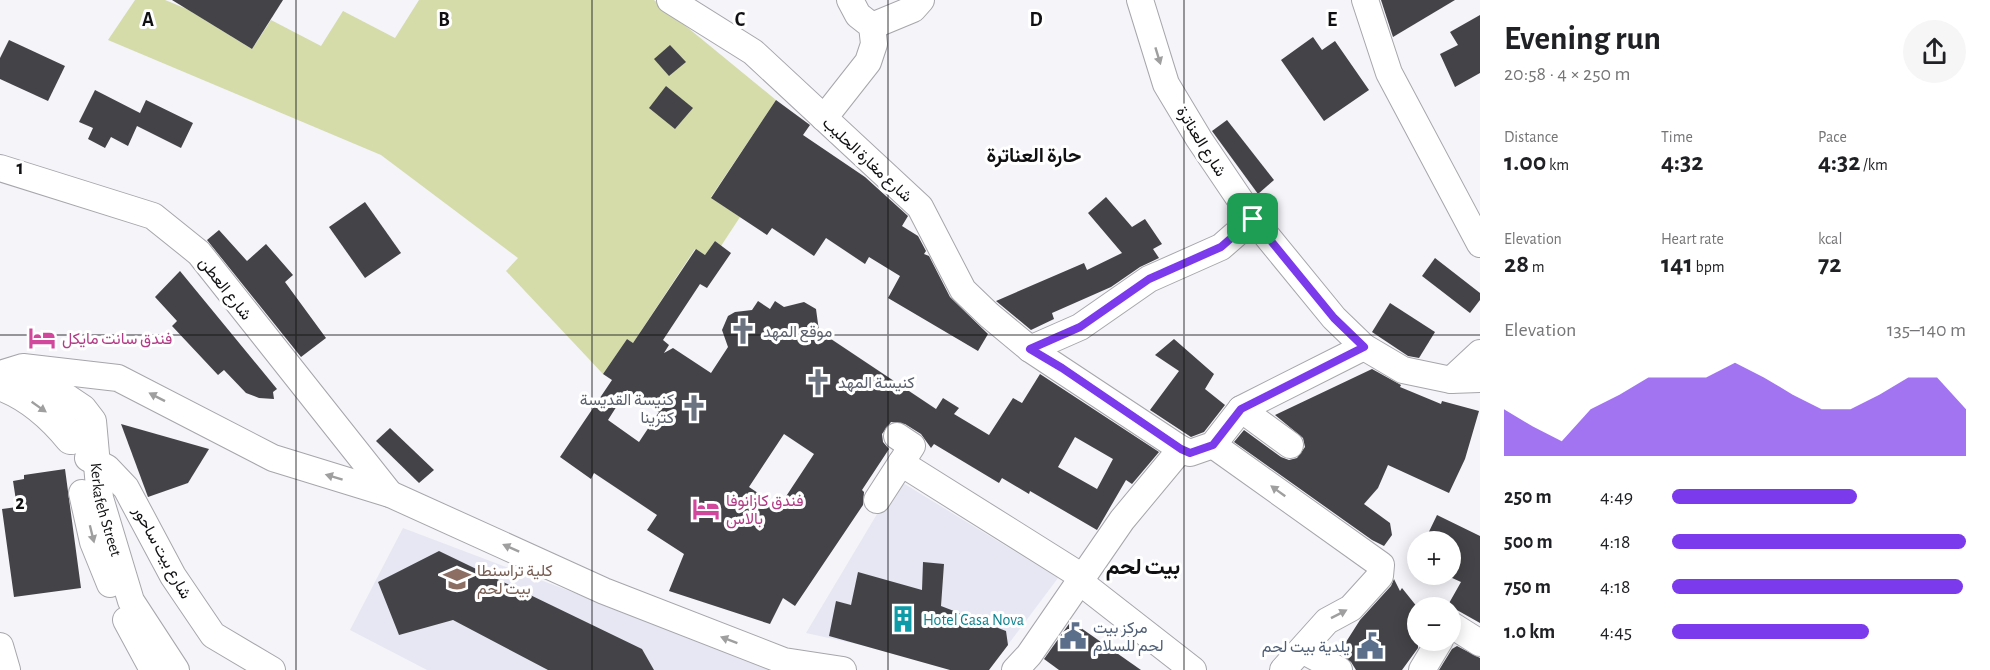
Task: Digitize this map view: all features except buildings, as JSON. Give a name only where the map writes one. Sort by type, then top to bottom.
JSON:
[{"type":"main road","points":[[8,375],[11,388],[54,418],[84,452]]},
{"type":"street","name":"شارع مغارة الحليب","points":[[670,0],[753,52],[920,207],[963,290],[1030,349],[1062,368],[1181,449]]},
{"type":"street","points":[[824,118],[868,62],[874,44],[872,26],[858,15],[850,0]]},
{"type":"street","points":[[872,26],[913,9],[921,0]]},
{"type":"street","name":"شارع العناترة","points":[[1140,0],[1166,84],[1253,219],[1334,318],[1364,347],[1403,370],[1451,380],[1480,379]]},
{"type":"street","points":[[1365,0],[1389,73],[1480,244]]},
{"type":"street","name":"شارع العطن","points":[[0,168],[153,216],[199,253],[390,494]]},
{"type":"street","points":[[1030,349],[1080,327],[1149,279],[1221,247],[1253,219]]},
{"type":"street","points":[[1015,670],[1029,655],[1081,576],[1122,520],[1181,449],[1190,453],[1213,445],[1241,409],[1364,347]]},
{"type":"street","points":[[1451,380],[1480,353]]},
{"type":"street","points":[[8,375],[118,378],[273,458],[390,494],[604,591],[784,661],[843,670]]},
{"type":"street","name":"Kerkafeh Street","points":[[8,375],[74,401],[93,421],[84,452],[131,601],[177,670]]},
{"type":"street","points":[[118,378],[89,388],[69,405],[67,419],[84,452],[81,490],[93,542],[117,603],[153,670]]},
{"type":"street","points":[[1241,409],[1290,445]]},
{"type":"street","points":[[878,487],[901,463],[912,446],[897,436]]},
{"type":"street","points":[[1213,445],[1381,565],[1380,576],[1351,608],[1327,621],[1283,670]]},
{"type":"street","name":"شارع بيت ساحور","points":[[84,452],[107,468],[126,488],[173,576],[213,635],[272,670]]},
{"type":"street","points":[[901,463],[1081,576],[1083,585],[1193,670]]},
{"type":"street","points":[[1461,631],[1480,643]]},
{"type":"street","points":[[0,646],[7,670]]},
{"type":"street","points":[[1302,650],[1339,670]]},
{"type":"street","points":[[1422,670],[1433,651]]},
{"type":"shaded area","points":[[903,483],[1058,578],[989,670],[950,670],[893,652],[806,633],[883,504],[888,507]]},
{"type":"shaded area","name":"كلية تراسنطا بيت لحم","points":[[403,528],[780,670],[427,670],[350,630]]},
{"type":"green space","points":[[135,0],[165,0],[187,9],[252,49],[271,20],[321,46],[343,11],[395,38],[419,0],[654,0],[776,100],[711,197],[740,217],[721,246],[715,241],[705,255],[695,249],[633,343],[627,339],[603,374],[506,271],[518,258],[381,155],[108,40]]},
{"type":"place","name":"موقع المهد","points":[[743,331]]},
{"type":"place","name":"فندق سانت مايكل","points":[[42,338]]},
{"type":"place","name":"كنيسة المهد","points":[[818,382]]},
{"type":"place","name":"كنيسة القديسة كترينا","points":[[694,408]]},
{"type":"place","name":"فندق كازانوفا بالاس","points":[[706,509]]},
{"type":"place","name":"كلية تراسنطا بيت لحم","points":[[457,579]]},
{"type":"place","name":"Hotel Casa Nova","points":[[903,619]]},
{"type":"place","name":"مركز بيت لحم للسلام","points":[[1073,636]]},
{"type":"place","name":"يلدية بيت لحم","points":[[1370,646]]},
{"type":"district","name":"حارة العناترة","points":[[1034,155]]},
{"type":"district","name":"بيت لحم","points":[[1143,566]]},
{"type":"route","points":[[1253,219],[1334,318],[1364,347],[1241,409],[1213,445],[1190,453],[1181,449],[1062,368],[1030,349],[1080,327],[1149,279],[1221,247],[1253,219]]}]
